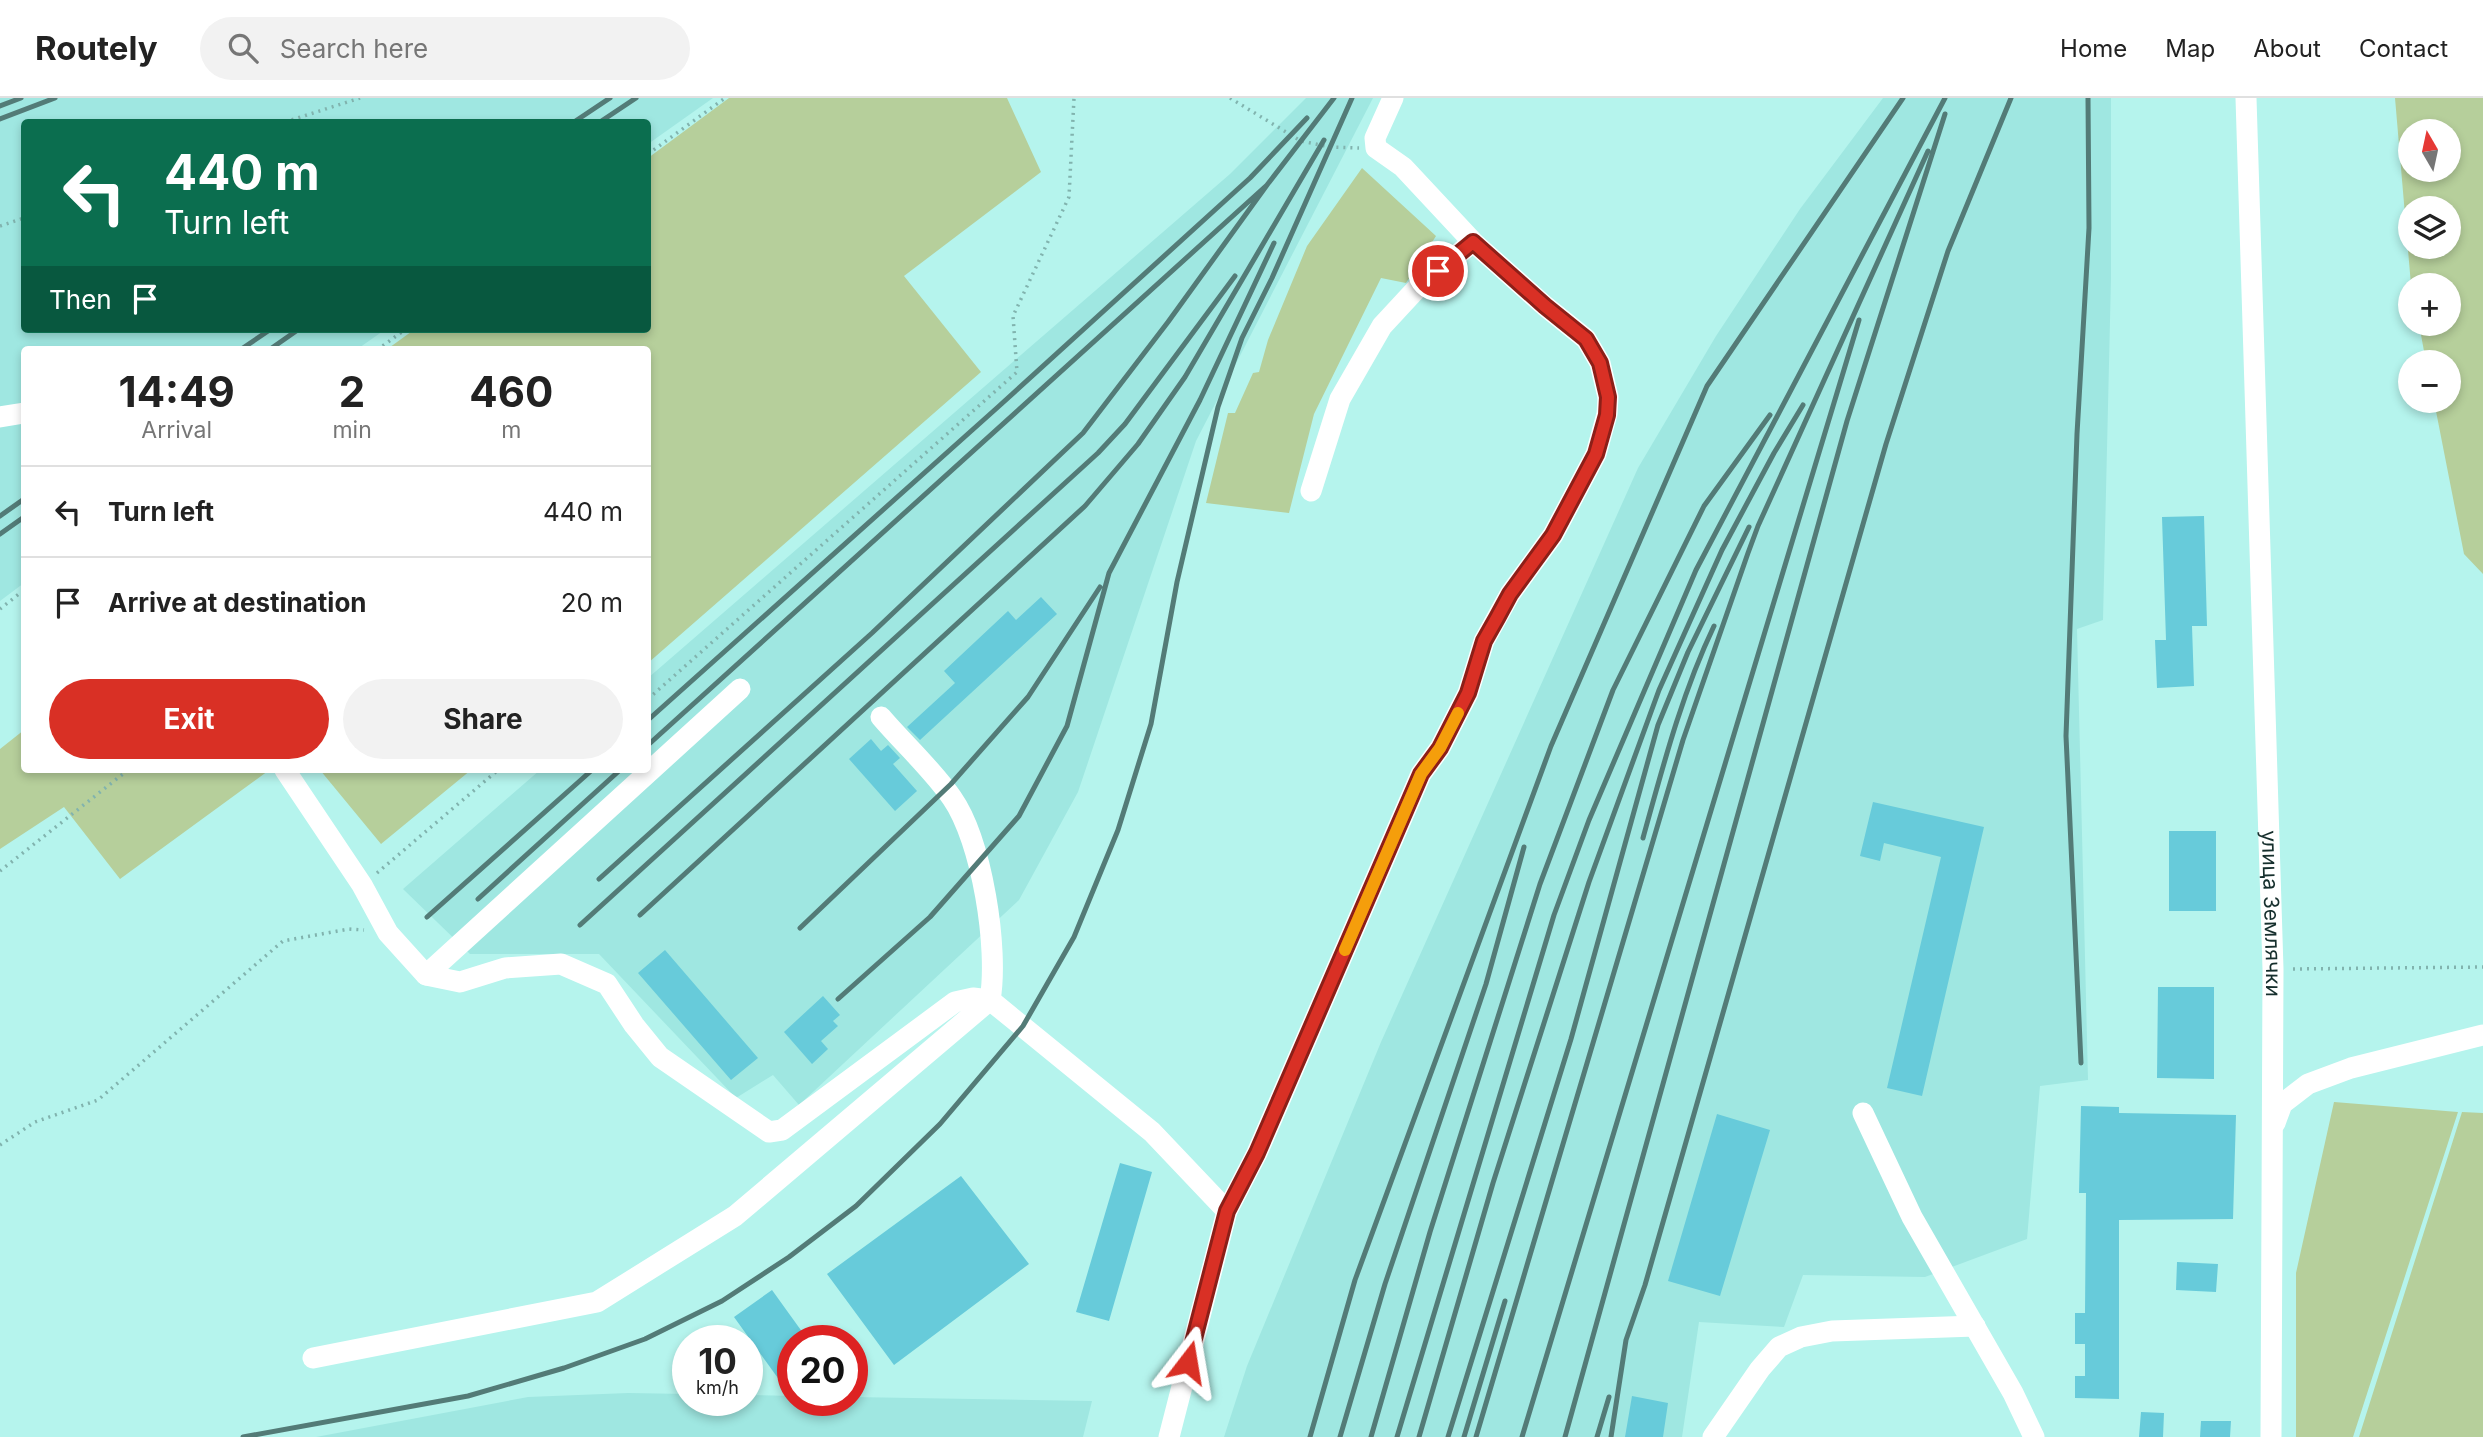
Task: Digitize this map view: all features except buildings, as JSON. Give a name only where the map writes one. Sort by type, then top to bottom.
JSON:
[{"type":"street","points":[[1169,1437],[1227,1211],[1257,1153],[1421,774],[1440,748],[1468,693],[1484,641],[1510,594],[1553,535],[1596,454],[1607,415],[1608,397],[1600,363],[1586,339],[1473,242],[1403,167],[1376,148],[1375,138],[1393,98]]},
{"type":"street","name":"улица Землячки","points":[[2246,98],[2273,970],[2271,1437]]},
{"type":"street","points":[[1311,491],[1340,399],[1382,326],[1420,285],[1473,242]]},
{"type":"street","points":[[0,417],[21,413]]},
{"type":"street","points":[[651,770],[740,689]]},
{"type":"street","points":[[313,1358],[597,1302],[735,1216],[990,1000],[994,979],[993,938],[971,836],[953,799],[881,717]]},
{"type":"street","points":[[287,773],[362,885],[388,933],[426,975],[460,982],[505,968],[561,964],[607,984],[634,1025],[660,1057],[769,1132],[782,1130],[955,1002],[972,998],[990,1000],[1152,1132],[1227,1211]]},
{"type":"street","points":[[426,975],[648,773]]},
{"type":"street","points":[[2273,1132],[2276,1115],[2282,1104],[2308,1084],[2351,1068],[2483,1035]]},
{"type":"street","points":[[1863,1113],[1912,1217],[2013,1392],[2034,1437]]},
{"type":"street","points":[[1713,1437],[1760,1369],[1779,1347],[1801,1337],[1832,1331],[1975,1326]]},
{"type":"path","points":[[294,119],[360,98]]},
{"type":"path","points":[[651,152],[725,98]]},
{"type":"path","points":[[651,696],[1017,372],[1013,316],[1069,197],[1074,98]]},
{"type":"path","points":[[1230,98],[1301,141],[1330,147],[1376,148]]},
{"type":"path","points":[[0,226],[21,219]]},
{"type":"path","points":[[383,346],[400,333]]},
{"type":"path","points":[[0,609],[21,592]]},
{"type":"path","points":[[0,871],[124,773]]},
{"type":"path","points":[[362,885],[494,773]]},
{"type":"path","points":[[0,1145],[35,1122],[98,1100],[283,941],[349,929],[388,933]]},
{"type":"path","points":[[2273,970],[2483,967]]},
{"type":"shaded area","points":[[0,98],[713,98],[651,142],[651,119],[21,119],[21,333],[380,333],[362,346],[21,346],[21,585],[0,601]]},
{"type":"shaded area","points":[[1306,98],[1373,98],[1196,441],[1078,792],[1019,900],[799,1105],[773,1075],[736,1098],[599,954],[470,954],[403,889],[537,773],[651,773],[651,675],[1230,174]]},
{"type":"shaded area","points":[[1883,98],[2111,98],[2111,278],[2103,620],[2077,629],[2088,1080],[2040,1086],[2027,1239],[1925,1277],[1803,1275],[1784,1327],[1699,1322],[1682,1437],[1224,1437],[1247,1366],[1381,1042],[1638,468],[1716,336],[1800,209]]},
{"type":"shaded area","points":[[672,1394],[672,1416],[763,1416],[763,1395],[777,1396],[777,1416],[868,1416],[868,1397],[1092,1401],[1083,1437],[316,1437],[528,1397]]},
{"type":"green space","points":[[729,98],[1007,98],[1041,172],[904,276],[981,372],[651,660],[651,346],[392,346],[409,333],[651,333],[651,156]]},
{"type":"green space","points":[[2395,98],[2483,98],[2483,574],[2464,554],[2436,413],[2461,413],[2461,350],[2424,350],[2421,336],[2461,336],[2461,273],[2410,273],[2409,259],[2461,259],[2461,196],[2403,196],[2402,182],[2461,182],[2461,119],[2398,119],[2398,133]]},
{"type":"green space","points":[[1362,168],[1436,236],[1406,283],[1381,278],[1314,414],[1289,513],[1206,503],[1228,413],[1235,413],[1253,373],[1259,372],[1268,340],[1307,246]]},
{"type":"green space","points":[[21,732],[21,773],[265,773],[120,879],[64,807],[0,849],[0,749]]},
{"type":"green space","points":[[322,773],[467,773],[381,844]]},
{"type":"green space","points":[[2334,1102],[2458,1112],[2353,1437],[2296,1437],[2296,1273]]},
{"type":"green space","points":[[2462,1112],[2483,1113],[2483,1437],[2359,1437]]},
{"type":"railway","points":[[0,106],[21,98]]},
{"type":"railway","points":[[0,119],[55,98]]},
{"type":"railway","points":[[578,119],[610,98]]},
{"type":"railway","points":[[604,119],[636,98]]},
{"type":"railway","points":[[651,742],[1267,185],[1334,98]]},
{"type":"railway","points":[[243,1437],[468,1396],[564,1368],[645,1339],[722,1301],[789,1257],[856,1206],[940,1124],[1023,1026],[1074,937],[1118,830],[1151,724],[1177,582],[1218,407],[1242,338],[1272,278],[1352,98]]},
{"type":"railway","points":[[1310,1437],[1355,1280],[1551,746],[1707,386],[1903,98]]},
{"type":"railway","points":[[1397,1437],[1554,915],[1589,820],[1696,570],[1945,98]]},
{"type":"railway","points":[[1611,1437],[1626,1340],[1645,1285],[1886,444],[1948,251],[2011,98]]},
{"type":"railway","points":[[2081,1063],[2066,736],[2077,434],[2089,228],[2088,98]]},
{"type":"railway","points":[[1565,1437],[1847,421],[1945,114]]},
{"type":"railway","points":[[651,717],[1250,178],[1307,118]]},
{"type":"railway","points":[[640,915],[1085,506],[1138,444],[1185,377],[1324,140]]},
{"type":"railway","points":[[1476,1437],[1683,740],[1748,553],[1928,151]]},
{"type":"railway","points":[[599,879],[872,633],[1083,433],[1168,322],[1267,185]]},
{"type":"railway","points":[[838,999],[930,917],[1019,816],[1067,726],[1109,573],[1200,400],[1274,243]]},
{"type":"railway","points":[[580,925],[1098,453],[1125,424],[1235,276]]},
{"type":"railway","points":[[1522,1437],[1859,320]]},
{"type":"railway","points":[[246,346],[265,333]]},
{"type":"railway","points":[[275,346],[293,333]]},
{"type":"railway","points":[[1419,1437],[1493,1183],[1589,882],[1659,690],[1722,550],[1803,405]]},
{"type":"railway","points":[[1371,1437],[1430,1232],[1540,884],[1613,690],[1704,506],[1770,415]]},
{"type":"railway","points":[[0,516],[21,501]]},
{"type":"railway","points":[[0,534],[21,519]]},
{"type":"railway","points":[[1448,1437],[1571,1039],[1658,725],[1688,652],[1749,527]]},
{"type":"railway","points":[[800,928],[951,784],[1028,697],[1100,587]]},
{"type":"railway","points":[[1643,838],[1683,704],[1714,626]]},
{"type":"railway","points":[[427,917],[589,773]]},
{"type":"railway","points":[[478,899],[617,773]]},
{"type":"railway","points":[[1340,1437],[1385,1284],[1486,984],[1524,847]]},
{"type":"railway","points":[[1464,1437],[1505,1301]]},
{"type":"railway","points":[[1597,1437],[1609,1397]]},
{"type":"slow traffic","points":[[1345,950],[1421,774],[1440,748],[1458,713]]},
{"type":"route","points":[[1188,1362],[1227,1211],[1257,1153],[1421,774],[1440,748],[1468,693],[1484,641],[1510,594],[1553,535],[1596,454],[1607,415],[1608,397],[1600,363],[1593,348],[1586,339],[1473,242],[1438,271]]}]
